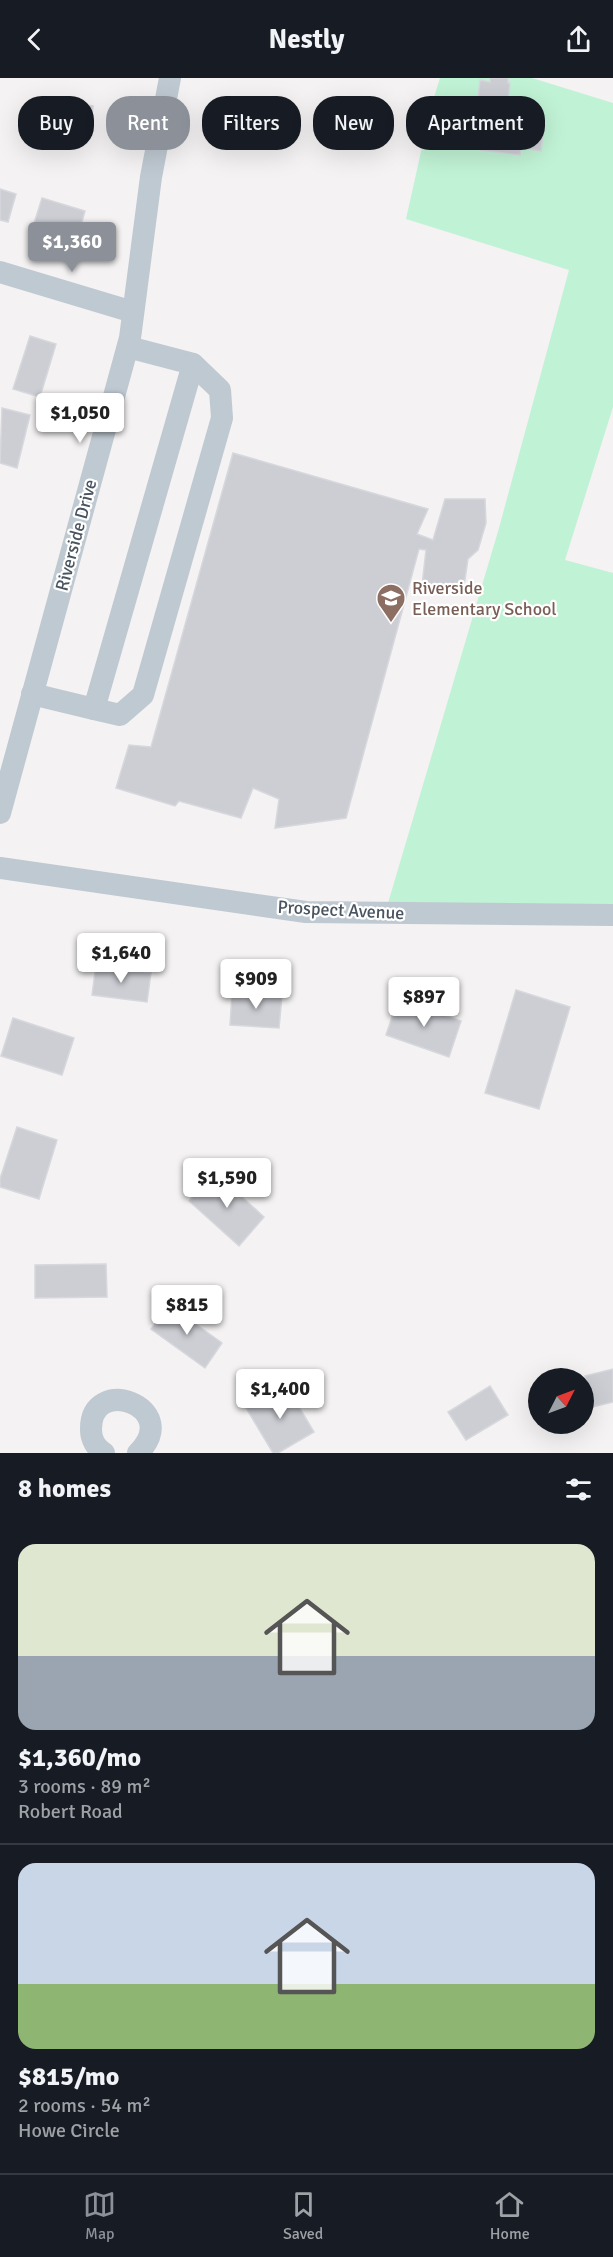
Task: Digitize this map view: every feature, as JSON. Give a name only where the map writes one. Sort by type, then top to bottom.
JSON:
[{"type":"street","name":"Riverside Drive","points":[[0,813],[128,347],[151,177],[170,78]]},
{"type":"street","points":[[0,272],[133,312]]},
{"type":"street","points":[[33,694],[120,715],[143,695],[222,418],[220,390],[193,364],[128,347]]},
{"type":"street","points":[[94,709],[193,364]]},
{"type":"street","name":"Prospect Avenue","points":[[0,868],[306,912],[613,915]]},
{"type":"street","points":[[104,1453],[93,1441],[91,1423],[99,1408],[111,1401],[124,1399],[139,1406],[150,1425],[146,1444],[138,1453]]},
{"type":"green space","points":[[440,78],[532,78],[613,103],[613,407],[565,560],[613,573],[613,920],[383,920],[499,528],[569,270],[406,219],[421,150],[545,150],[545,96],[434,96]]},
{"type":"building","points":[[490,78],[508,78],[508,83],[510,83],[509,96],[478,96],[480,80],[490,82]]},
{"type":"building","points":[[481,150],[521,150],[520,155]]},
{"type":"building","points":[[0,189],[16,194],[8,222],[0,220]]},
{"type":"building","points":[[42,198],[85,211],[76,243],[32,230]]},
{"type":"building","points":[[30,336],[56,344],[40,397],[13,389]]},
{"type":"building","points":[[2,408],[30,415],[17,468],[0,463]]},
{"type":"building","points":[[233,453],[428,509],[417,534],[433,540],[445,499],[485,499],[486,523],[478,550],[468,559],[463,593],[422,585],[426,550],[419,549],[346,818],[275,828],[279,799],[253,788],[241,818],[179,801],[175,806],[116,788],[129,745],[151,747]]},
{"type":"building","points":[[96,965],[151,973],[147,1002],[92,995]]},
{"type":"building","points":[[516,990],[570,1007],[539,1109],[485,1093]]},
{"type":"building","points":[[232,992],[282,996],[279,1028],[230,1025]]},
{"type":"building","points":[[398,999],[461,1021],[449,1057],[386,1035]]},
{"type":"building","points":[[13,1018],[74,1038],[62,1075],[1,1056]]},
{"type":"building","points":[[17,1127],[57,1140],[39,1199],[0,1187],[0,1179]]},
{"type":"building","points":[[215,1172],[264,1217],[239,1246],[189,1201]]},
{"type":"building","points":[[106,1264],[107,1297],[35,1298],[35,1265]]},
{"type":"building","points":[[169,1305],[222,1343],[205,1368],[151,1329]]},
{"type":"building","points":[[613,1369],[613,1402],[594,1407],[594,1374]]},
{"type":"building","points":[[286,1385],[314,1432],[278,1453],[273,1453],[246,1408]]},
{"type":"building","points":[[490,1386],[508,1415],[466,1440],[448,1412]]},
{"type":"place","name":"Riverside Elementary School","points":[[391,624]]}]
